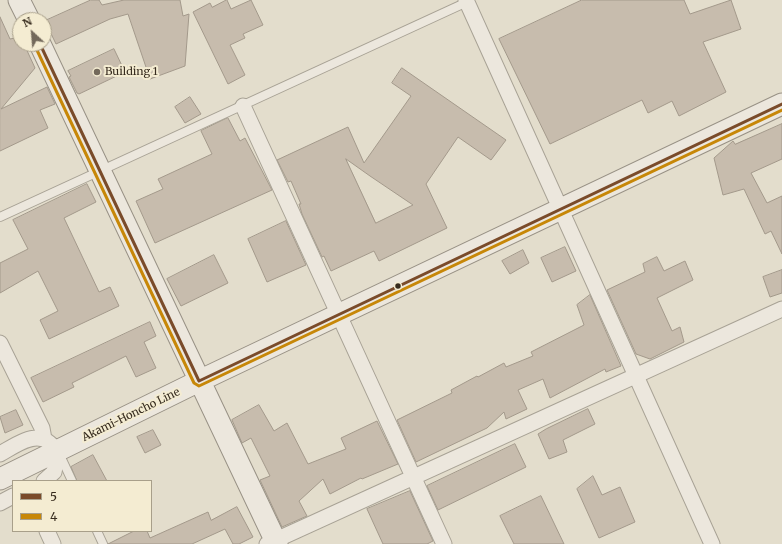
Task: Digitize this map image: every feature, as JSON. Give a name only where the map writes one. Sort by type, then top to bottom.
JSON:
[{"type":"main road","points":[[20,0],[25,12]]},
{"type":"main road","points":[[44,52],[199,381],[273,543]]},
{"type":"main road","name":"Akami-Honcho Line","points":[[0,479],[51,445],[199,381],[782,104]]},
{"type":"street","points":[[466,1],[562,209],[712,544]]},
{"type":"street","points":[[243,106],[444,544]]},
{"type":"street","points":[[273,543],[413,477],[782,309]]},
{"type":"street","points":[[0,343],[51,445],[54,472],[45,480]]},
{"type":"street","points":[[1,450],[36,438],[51,445]]},
{"type":"street","points":[[0,503],[12,497]]},
{"type":"street","points":[[47,532],[53,544]]},
{"type":"lane","points":[[0,217],[243,106],[466,1]]},
{"type":"lane","points":[[51,445],[71,480]]},
{"type":"lane","points":[[97,532],[103,544]]},
{"type":"building","points":[[91,0],[99,0],[102,5],[124,0],[180,0],[183,16],[189,14],[185,66],[150,79],[128,14],[110,19],[56,44],[52,36],[52,18]]},
{"type":"building","points":[[227,0],[231,9],[251,0],[263,25],[243,34],[245,38],[230,45],[245,75],[228,84],[193,12],[210,3],[212,7]]},
{"type":"building","points":[[582,0],[684,0],[690,14],[731,0],[741,29],[703,42],[726,92],[679,116],[672,101],[648,113],[642,100],[550,144],[499,39]]},
{"type":"building","points":[[0,17],[10,39],[12,39],[12,52],[28,52],[35,68],[1,109],[47,87],[55,104],[40,110],[48,128],[0,151]]},
{"type":"building","name":"Building 1","points":[[114,49],[125,72],[79,94],[77,93],[69,77],[71,76],[68,71]]},
{"type":"building","points":[[402,68],[506,140],[491,160],[458,137],[426,184],[447,228],[379,261],[374,251],[331,271],[324,256],[322,257],[302,214],[299,204],[301,204],[291,181],[288,182],[277,160],[348,127],[364,163],[411,96],[392,83]],"holes":[[[346,159],[413,205],[376,223]]]},
{"type":"building","points":[[190,97],[201,114],[185,123],[175,107]]},
{"type":"building","points":[[228,118],[240,141],[245,138],[272,190],[155,243],[136,201],[163,189],[158,179],[212,154],[201,131]]},
{"type":"building","points":[[782,124],[782,159],[751,173],[767,203],[782,196],[782,254],[771,231],[765,234],[744,189],[723,195],[714,158],[733,141],[735,144]]},
{"type":"building","points":[[87,184],[96,202],[64,218],[99,292],[110,287],[119,306],[49,339],[40,320],[58,311],[38,271],[0,293],[0,263],[28,249],[13,220]]},
{"type":"building","points":[[286,221],[306,265],[267,282],[248,239]]},
{"type":"building","points":[[565,247],[576,271],[552,282],[541,258]]},
{"type":"building","points":[[523,250],[529,263],[510,274],[502,261]]},
{"type":"building","points":[[214,255],[228,283],[181,306],[167,279]]},
{"type":"building","points":[[657,257],[664,271],[685,261],[693,280],[657,298],[672,331],[680,327],[684,342],[650,359],[636,354],[607,290],[645,272],[643,264]]},
{"type":"building","points":[[782,270],[782,293],[770,297],[763,277]]},
{"type":"building","points":[[590,295],[621,366],[606,372],[605,369],[550,398],[543,379],[518,390],[527,409],[506,419],[504,412],[487,428],[416,462],[397,420],[452,393],[451,390],[504,363],[506,367],[533,356],[531,352],[584,325],[577,305]]},
{"type":"building","points":[[150,322],[156,336],[144,342],[156,368],[136,377],[126,356],[72,383],[74,387],[43,402],[31,378]]},
{"type":"building","points":[[259,405],[274,431],[287,423],[308,464],[346,449],[341,438],[377,421],[398,464],[362,479],[361,478],[330,494],[323,479],[299,501],[307,516],[282,527],[260,480],[270,476],[251,438],[242,443],[232,420]]},
{"type":"building","points":[[588,409],[595,424],[563,440],[567,452],[549,459],[538,434]]},
{"type":"building","points":[[16,410],[23,425],[5,433],[0,417]]},
{"type":"building","points":[[153,430],[161,445],[145,453],[137,437]]},
{"type":"building","points":[[515,444],[526,467],[438,510],[427,486]]},
{"type":"building","points":[[93,455],[106,480],[77,480],[71,467]]},
{"type":"building","points":[[593,476],[602,495],[620,487],[635,522],[599,538],[577,489]]},
{"type":"building","points":[[410,491],[433,541],[427,544],[383,544],[367,509]]},
{"type":"building","points":[[541,496],[564,544],[514,544],[500,516]]},
{"type":"building","points":[[237,507],[253,537],[239,544],[233,544],[225,529],[192,544],[108,544],[132,532],[147,532],[150,538],[208,512],[211,520]]},
{"type":"transit line","name":"4","points":[[38,52],[194,383],[199,386],[782,110]]},
{"type":"transit line","name":"5","points":[[44,52],[199,381]]},
{"type":"transit line","name":"5","points":[[199,381],[782,104]]},
{"type":"place","name":"Building 1","points":[[97,72]]}]
